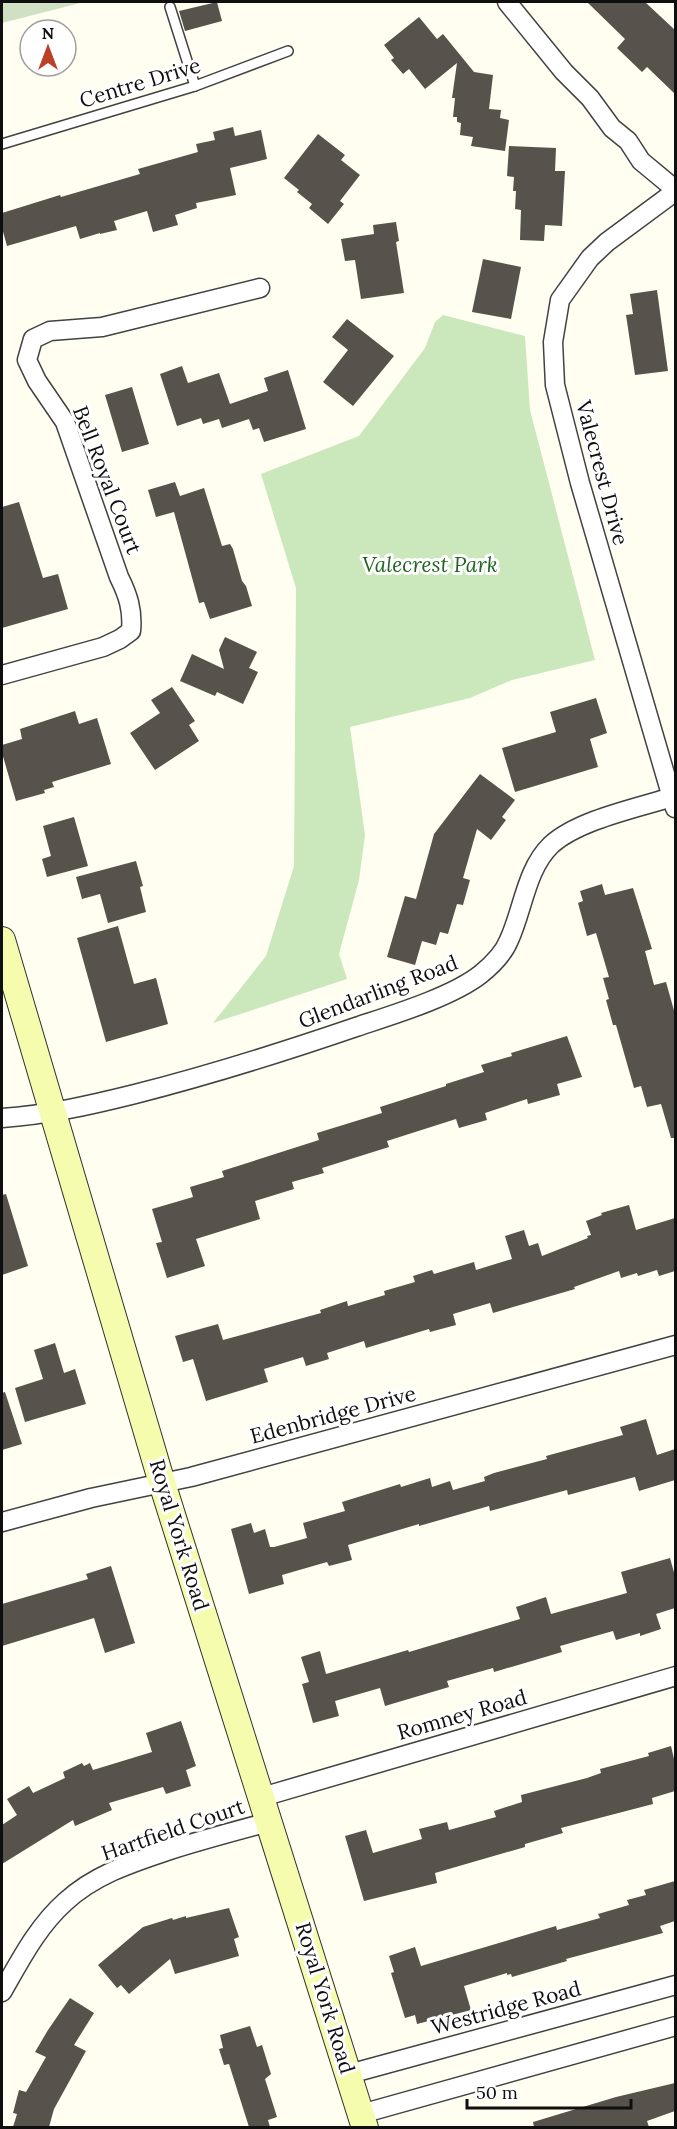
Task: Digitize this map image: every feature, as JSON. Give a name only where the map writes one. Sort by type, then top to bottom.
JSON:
[{"type":"main road","name":"Royal York Road","points":[[2,940],[162,1483],[363,2121]]},
{"type":"street","name":"Valecrest Drive","points":[[507,2],[564,72],[590,98],[612,128],[628,141],[641,161],[675,191],[607,242],[590,258],[560,300],[553,342],[555,385],[580,483],[674,802]]},
{"type":"street","name":"Bell Royal Court","points":[[2,675],[103,647],[131,631],[133,614],[65,422],[37,381],[27,360],[33,339],[50,331],[102,327],[260,288]]},
{"type":"street","name":"Glendarling Road","points":[[2,1118],[54,1112],[164,1087],[279,1053],[375,1021],[468,984],[496,960],[509,942],[532,875],[540,859],[551,846],[567,833],[588,824],[674,802]]},
{"type":"street","name":"Edenbridge Drive","points":[[2,1522],[91,1498],[191,1478],[675,1345]]},
{"type":"street","name":"Romney Road","points":[[262,1797],[675,1676]]},
{"type":"street","name":"Hartfield Court","points":[[2,1992],[36,1933],[65,1902],[87,1885],[120,1867],[216,1836],[269,1822]]},
{"type":"street","name":"Westridge Road","points":[[349,2074],[675,1985]]},
{"type":"street","points":[[363,2121],[675,2026]]},
{"type":"lane","points":[[170,7],[195,86]]},
{"type":"lane","name":"Centre Drive","points":[[2,144],[195,86],[288,51]]},
{"type":"green space","points":[[2,2],[84,2],[18,18],[2,23]]},
{"type":"green space","name":"Valecrest Park","points":[[443,315],[525,336],[530,410],[595,660],[512,680],[470,698],[350,727],[365,835],[359,880],[339,954],[347,979],[213,1023],[266,956],[294,866],[296,588],[261,474],[359,436],[425,348],[435,322]]},
{"type":"building","points":[[217,2],[222,21],[185,31],[179,11]]},
{"type":"building","points":[[587,2],[645,2],[675,30],[675,94],[647,67],[642,72],[617,48],[625,39]]},
{"type":"building","points":[[419,17],[437,39],[443,34],[474,72],[493,75],[489,109],[501,110],[500,118],[509,120],[505,151],[471,146],[473,137],[460,135],[461,123],[457,122],[457,117],[453,117],[455,98],[452,98],[457,63],[425,89],[409,69],[403,74],[391,60],[394,58],[384,45]]},
{"type":"building","points":[[233,127],[235,136],[261,130],[267,159],[230,168],[236,195],[196,203],[197,208],[175,215],[178,225],[153,232],[147,211],[114,221],[117,230],[80,239],[76,226],[7,246],[2,228],[2,213],[140,174],[138,169],[198,152],[196,144],[215,140],[213,132]]},
{"type":"building","points":[[318,134],[345,155],[341,160],[360,175],[340,201],[344,204],[328,224],[309,208],[312,204],[284,178]]},
{"type":"building","points":[[509,146],[556,148],[555,171],[565,171],[562,226],[545,225],[544,241],[520,240],[521,210],[515,209],[514,177],[507,176]]},
{"type":"building","points":[[396,222],[399,241],[396,242],[404,293],[361,299],[355,260],[345,261],[341,239],[374,234],[373,225]]},
{"type":"building","points":[[483,259],[521,267],[511,319],[472,312]]},
{"type":"building","points":[[657,290],[668,371],[635,375],[626,315],[633,314],[630,294]]},
{"type":"building","points":[[347,319],[394,356],[353,406],[323,382],[348,350],[332,337]]},
{"type":"building","points":[[182,366],[188,383],[219,373],[230,404],[268,391],[264,378],[288,370],[306,429],[264,442],[259,428],[253,430],[249,419],[222,428],[219,419],[203,424],[201,418],[177,426],[160,374]]},
{"type":"building","points":[[132,387],[149,444],[122,452],[105,395]]},
{"type":"building","points":[[175,482],[180,496],[204,488],[222,546],[230,544],[233,549],[252,606],[210,619],[204,602],[199,603],[174,512],[156,517],[148,490]]},
{"type":"building","points":[[19,502],[43,578],[58,574],[68,609],[2,628],[2,507]]},
{"type":"building","points":[[225,637],[257,652],[249,668],[258,672],[243,704],[217,692],[215,696],[180,681],[192,654],[224,669],[219,650]]},
{"type":"building","points":[[172,687],[195,721],[189,725],[199,741],[155,770],[130,733],[160,713],[151,700]]},
{"type":"building","points":[[596,698],[607,733],[590,739],[598,767],[515,792],[502,748],[556,732],[550,712]]},
{"type":"building","points":[[75,711],[79,724],[97,718],[111,764],[52,782],[54,787],[44,790],[45,793],[16,801],[2,753],[2,745],[22,739],[20,729]]},
{"type":"building","points":[[480,774],[515,800],[502,817],[506,820],[491,840],[477,829],[463,878],[470,880],[463,905],[457,904],[448,934],[440,932],[436,945],[422,941],[415,965],[387,957],[405,896],[416,899],[434,834]]},
{"type":"building","points":[[74,817],[88,866],[47,877],[42,859],[51,856],[43,826]]},
{"type":"building","points":[[136,861],[143,886],[140,887],[146,912],[108,923],[100,894],[82,899],[76,877]]},
{"type":"building","points":[[602,884],[605,895],[633,888],[652,949],[645,951],[654,985],[666,982],[675,1014],[675,1138],[671,1138],[661,1104],[647,1107],[641,1086],[634,1088],[616,1025],[613,1025],[606,1000],[609,999],[603,978],[609,977],[596,933],[587,936],[578,903],[583,901],[580,891]]},
{"type":"building","points":[[118,926],[134,984],[156,978],[168,1024],[106,1042],[77,938]]},
{"type":"building","points":[[567,1036],[582,1077],[557,1084],[560,1095],[528,1104],[527,1099],[485,1113],[487,1120],[459,1128],[456,1119],[387,1141],[389,1147],[322,1168],[324,1173],[292,1182],[294,1189],[255,1201],[260,1219],[196,1239],[205,1266],[167,1278],[156,1243],[162,1242],[152,1209],[193,1197],[190,1187],[224,1177],[222,1171],[319,1140],[317,1133],[382,1113],[380,1107],[484,1072],[481,1065]]},
{"type":"building","points":[[6,1194],[28,1266],[2,1275],[2,1195]]},
{"type":"building","points":[[629,1205],[636,1230],[675,1218],[675,1271],[659,1276],[657,1270],[621,1278],[619,1271],[574,1287],[575,1289],[493,1313],[490,1303],[453,1314],[456,1325],[430,1332],[429,1329],[366,1348],[364,1341],[327,1353],[329,1359],[306,1366],[303,1357],[264,1369],[268,1382],[206,1401],[193,1359],[183,1362],[175,1336],[218,1324],[223,1340],[321,1313],[320,1310],[347,1301],[348,1306],[385,1295],[384,1291],[415,1282],[413,1276],[432,1270],[434,1274],[474,1262],[476,1270],[512,1259],[505,1236],[524,1230],[529,1246],[538,1243],[542,1256],[588,1238],[587,1236],[591,1235],[586,1221],[602,1215],[601,1213]]},
{"type":"building","points":[[55,1343],[64,1373],[75,1369],[86,1404],[25,1422],[15,1388],[43,1379],[34,1350]]},
{"type":"building","points":[[5,1392],[22,1444],[2,1450],[2,1393]]},
{"type":"building","points":[[646,1419],[657,1455],[675,1449],[675,1480],[639,1491],[635,1477],[568,1495],[567,1490],[490,1511],[489,1506],[419,1526],[419,1524],[348,1545],[352,1560],[329,1566],[327,1562],[282,1575],[284,1584],[249,1594],[231,1529],[251,1523],[254,1533],[265,1529],[270,1547],[274,1547],[307,1538],[303,1523],[345,1511],[342,1502],[400,1484],[401,1487],[430,1478],[432,1487],[450,1481],[453,1490],[485,1481],[484,1477],[494,1473],[547,1459],[546,1456],[623,1435],[620,1427]]},
{"type":"building","points":[[670,1558],[675,1576],[675,1608],[656,1614],[661,1629],[640,1636],[640,1633],[616,1640],[613,1631],[560,1646],[562,1652],[494,1672],[493,1668],[447,1681],[449,1687],[385,1706],[380,1688],[335,1701],[339,1716],[313,1723],[302,1684],[309,1682],[301,1657],[320,1651],[326,1674],[520,1619],[516,1607],[546,1597],[551,1614],[627,1593],[621,1572]]},
{"type":"building","points":[[111,1566],[135,1643],[105,1653],[94,1618],[2,1646],[2,1604],[88,1579],[86,1574]]},
{"type":"building","points":[[181,1721],[196,1766],[186,1770],[191,1786],[166,1794],[163,1787],[109,1803],[112,1810],[75,1826],[73,1820],[2,1864],[2,1825],[17,1815],[7,1799],[29,1786],[33,1793],[65,1778],[63,1772],[82,1763],[84,1766],[90,1763],[93,1770],[152,1752],[146,1733]]},
{"type":"building","points":[[671,1746],[675,1763],[675,1791],[652,1798],[653,1804],[561,1828],[563,1833],[525,1844],[525,1847],[435,1873],[437,1883],[364,1901],[345,1836],[366,1830],[373,1853],[422,1839],[419,1829],[447,1822],[449,1830],[496,1817],[494,1811],[522,1802],[521,1795],[587,1778],[601,1773],[600,1769],[649,1756],[648,1753]]},
{"type":"building","points":[[675,1881],[675,1921],[660,1926],[663,1933],[566,1959],[567,1961],[512,1977],[507,1973],[464,1986],[471,2010],[417,2024],[415,2015],[405,2018],[391,1973],[394,1972],[389,1956],[415,1947],[421,1966],[556,1926],[557,1930],[600,1918],[598,1914],[629,1905],[627,1900],[646,1895],[644,1890]]},
{"type":"building","points":[[229,1908],[239,1937],[234,1939],[239,1956],[175,1974],[170,1959],[129,1994],[121,1985],[117,1988],[98,1965],[143,1927],[172,1918],[173,1920],[186,1916],[186,1918]]},
{"type":"building","points":[[70,1998],[94,2013],[74,2045],[86,2051],[54,2109],[49,2127],[13,2127],[17,2114],[13,2113],[19,2090],[26,2092],[46,2057],[35,2052]]},
{"type":"building","points":[[250,2026],[257,2047],[262,2045],[271,2074],[265,2079],[277,2117],[268,2120],[270,2127],[249,2127],[229,2064],[224,2065],[219,2049],[223,2048],[220,2035]]},
{"type":"building","points":[[675,2083],[675,2111],[647,2121],[649,2127],[534,2127],[533,2122],[616,2097]]}]
